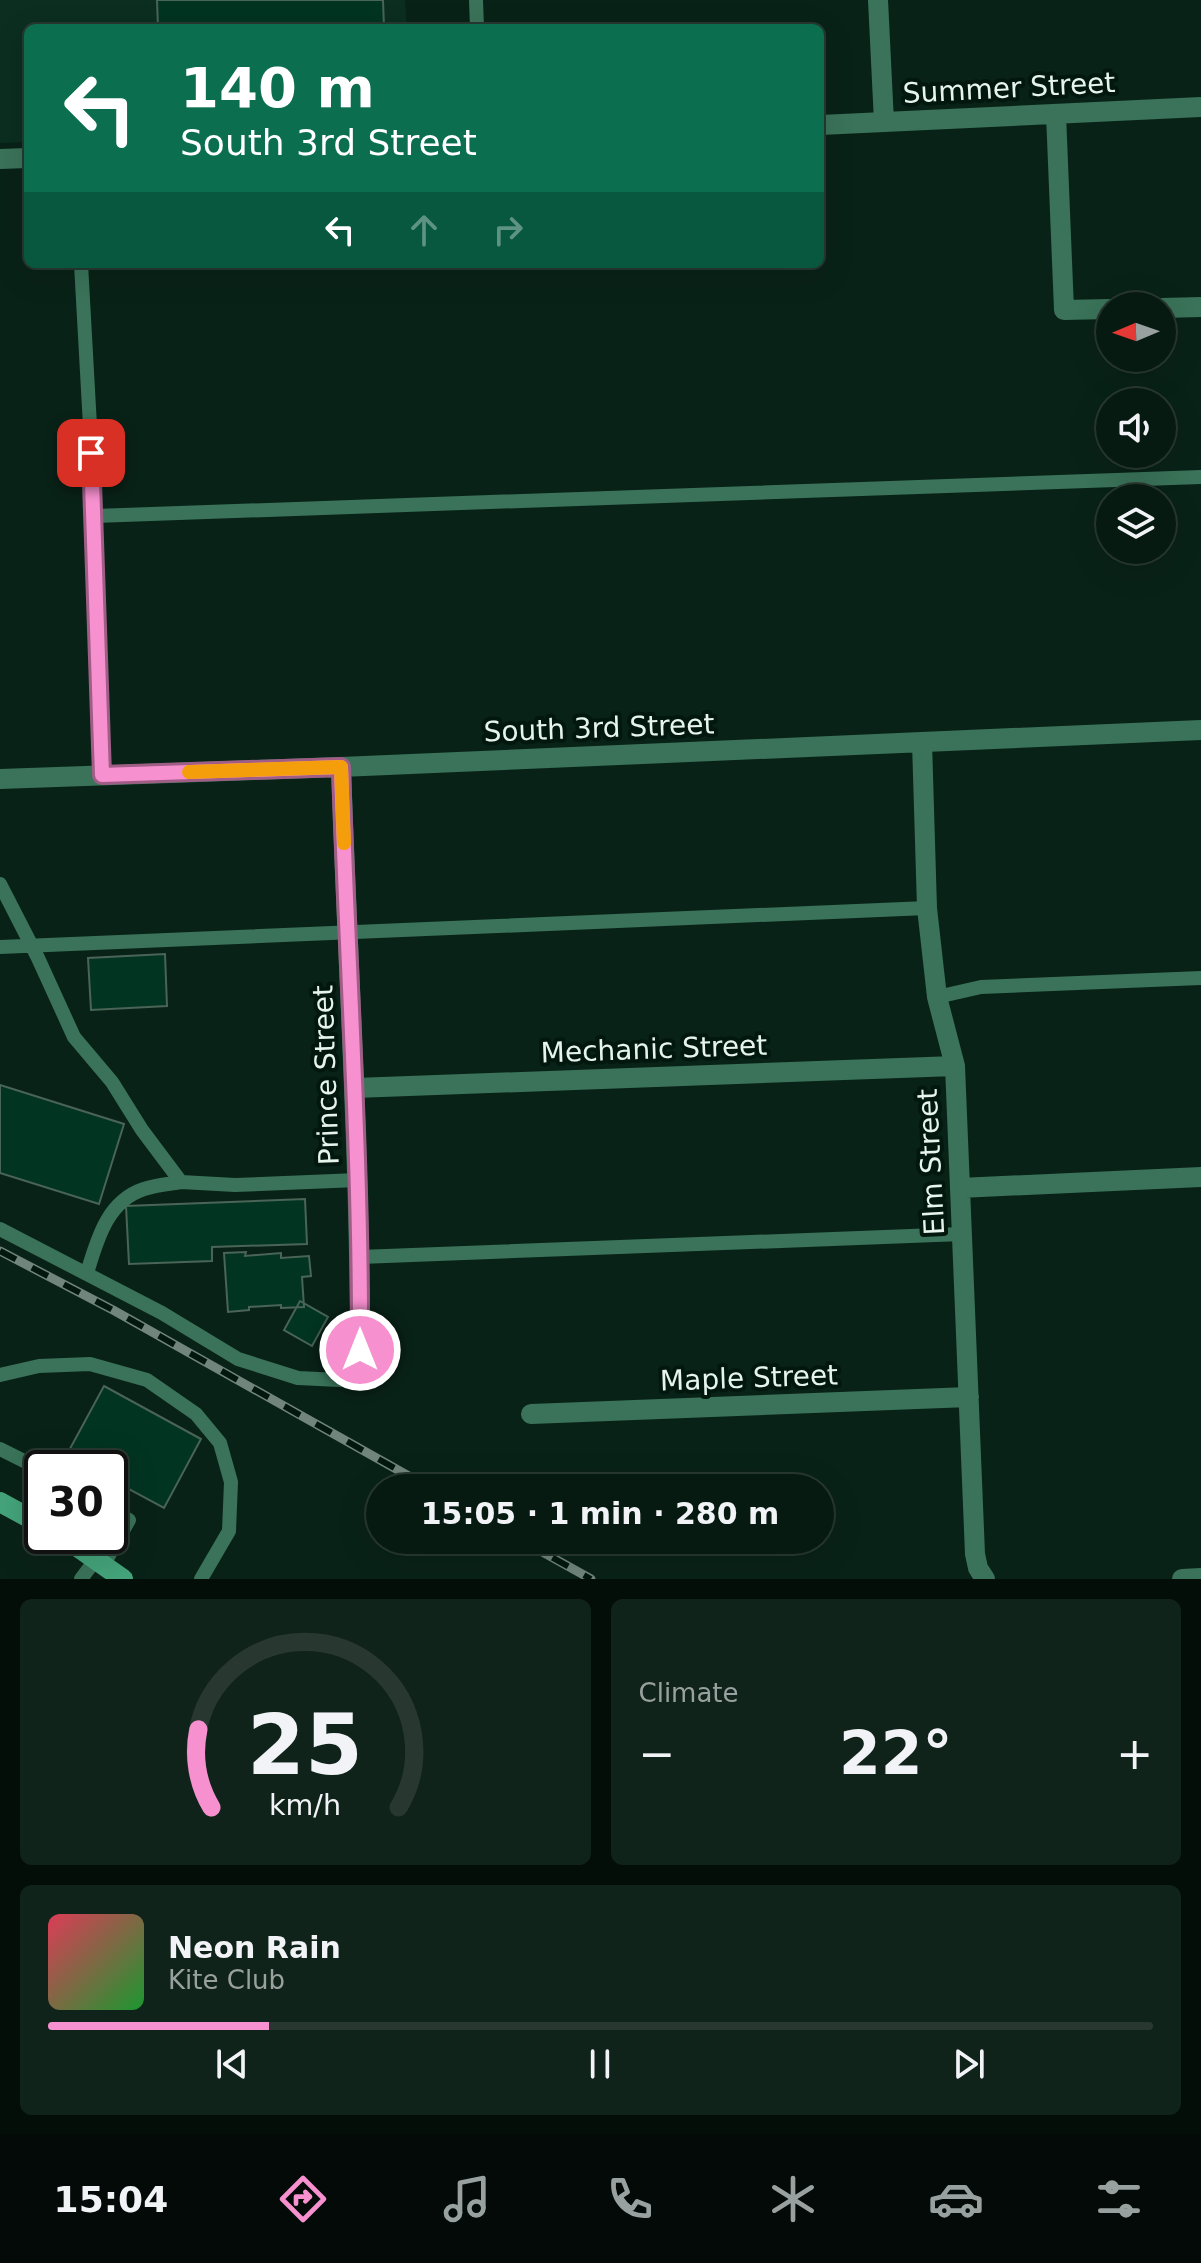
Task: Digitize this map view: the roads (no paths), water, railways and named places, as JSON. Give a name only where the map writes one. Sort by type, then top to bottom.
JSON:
[{"type":"main road","points":[[0,1502],[24,1515]]},
{"type":"main road","points":[[88,1554],[123,1579]]},
{"type":"street","points":[[878,0],[884,122]]},
{"type":"street","name":"Summer Street","points":[[824,125],[1201,107]]},
{"type":"street","points":[[1056,114],[1064,310],[1096,309]]},
{"type":"street","points":[[0,159],[24,158]]},
{"type":"street","points":[[1176,308],[1201,307]]},
{"type":"street","name":"South 3rd Street","points":[[0,779],[1201,730]]},
{"type":"street","name":"Elm Street","points":[[922,742],[927,908],[937,997],[955,1066],[975,1554],[978,1568],[985,1579]]},
{"type":"street","name":"Prince Street","points":[[341,767],[358,1180],[360,1381]]},
{"type":"street","name":"Mechanic Street","points":[[355,1088],[955,1066]]},
{"type":"street","points":[[960,1188],[1201,1177]]},
{"type":"street","name":"Maple Street","points":[[531,1414],[969,1397]]},
{"type":"street","points":[[1182,1579],[1201,1578]]},
{"type":"lane","points":[[476,0],[477,24]]},
{"type":"lane","points":[[81,268],[95,516],[102,775]]},
{"type":"lane","points":[[95,516],[1201,477]]},
{"type":"lane","points":[[0,884],[74,1037],[112,1082],[142,1130],[181,1182]]},
{"type":"lane","points":[[0,947],[927,908]]},
{"type":"lane","points":[[937,997],[981,987],[1201,978]]},
{"type":"lane","points":[[87,1273],[99,1232],[119,1203],[142,1189],[181,1182],[235,1185],[358,1180]]},
{"type":"lane","points":[[0,1229],[162,1313],[238,1359],[298,1378],[360,1381]]},
{"type":"lane","points":[[360,1257],[962,1234]]},
{"type":"lane","points":[[0,1375],[39,1366],[90,1364],[147,1380],[196,1414],[220,1443],[231,1482],[229,1531],[201,1579]]},
{"type":"lane","points":[[0,1449],[24,1461]]},
{"type":"lane","points":[[81,1579],[106,1554]]},
{"type":"railway","points":[[0,1251],[113,1310],[405,1474]]},
{"type":"railway","points":[[546,1554],[591,1579]]}]
